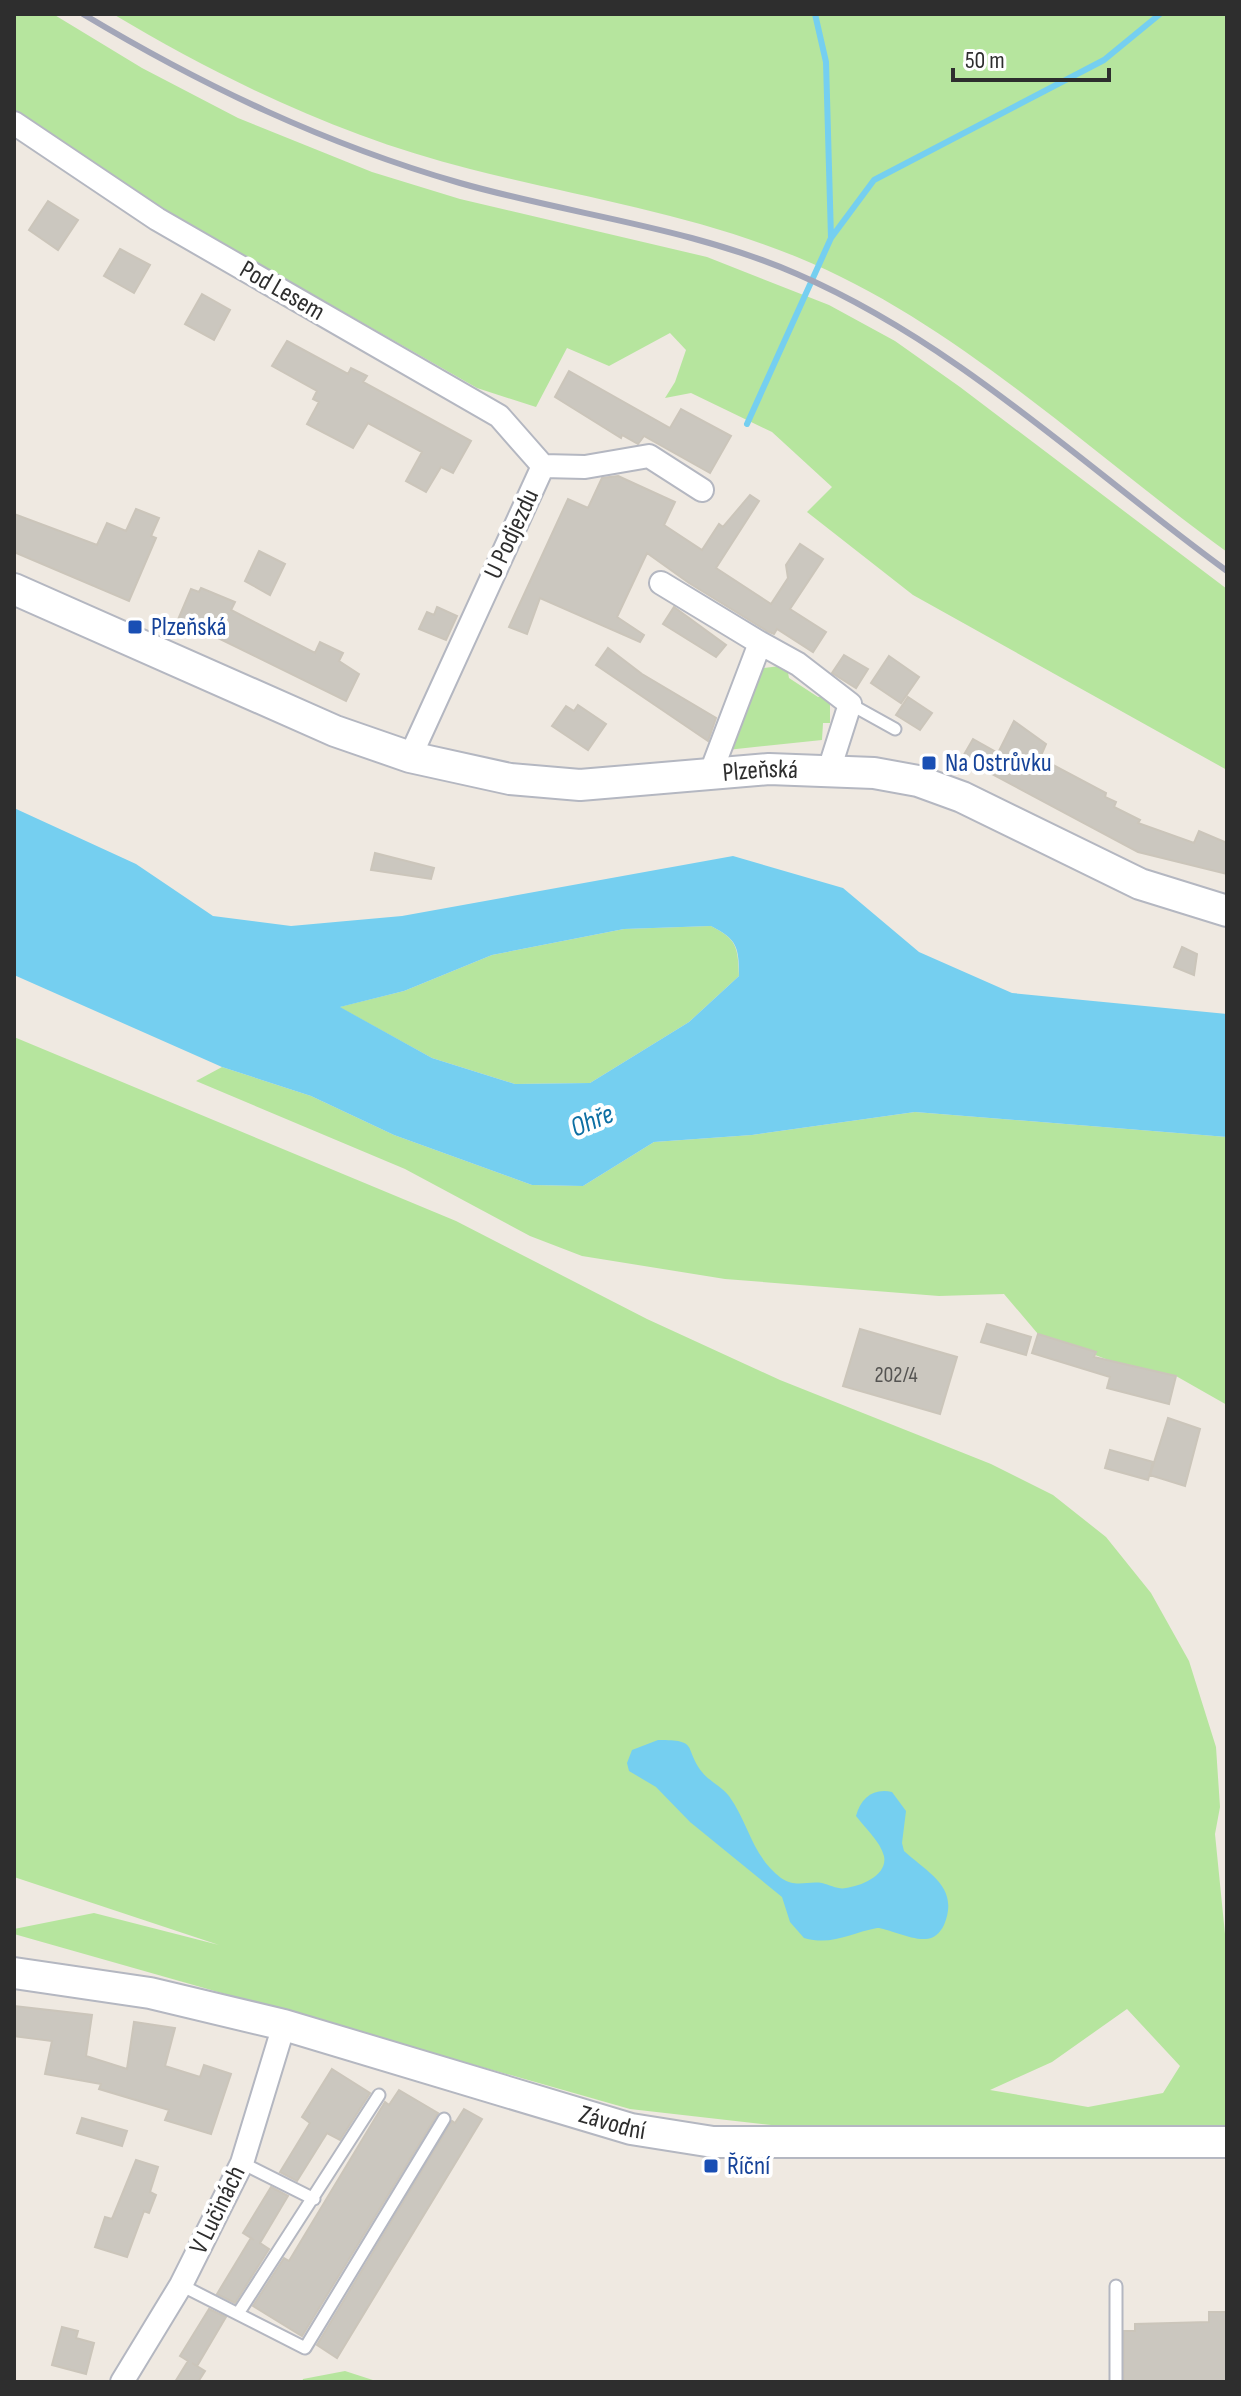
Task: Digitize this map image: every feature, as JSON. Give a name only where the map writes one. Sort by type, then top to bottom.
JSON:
[{"type":"street","name":"Pod Lesem","points":[[14,123],[157,219],[499,416],[543,466]]},
{"type":"street","name":"U Podjezdu","points":[[410,757],[543,466],[585,467],[649,456],[702,490]]},
{"type":"street","points":[[661,583],[798,664],[850,704],[829,770]]},
{"type":"street","name":"Plzeňská","points":[[14,589],[335,731],[410,757],[510,779],[580,785],[711,772],[829,770],[874,773],[939,787],[1140,884],[1227,911]]},
{"type":"street","points":[[711,772],[760,643]]},
{"type":"street","name":"Závodní","points":[[14,1973],[150,1993],[284,2025],[631,2129],[713,2142],[1227,2142]]},
{"type":"street","name":"V Lučinách","points":[[122,2382],[181,2285],[242,2163],[284,2025]]},
{"type":"lane","points":[[850,704],[895,729]]},
{"type":"lane","points":[[239,2312],[379,2095]]},
{"type":"lane","points":[[181,2285],[305,2348],[444,2119]]},
{"type":"lane","points":[[242,2163],[314,2199]]},
{"type":"lane","points":[[1116,2286],[1116,2382]]},
{"type":"green space","points":[[14,14],[53,14],[142,68],[238,118],[372,172],[460,199],[707,257],[829,305],[895,341],[1227,589],[1227,770],[913,595],[807,512],[832,487],[772,432],[691,393],[665,398],[675,382],[686,350],[670,333],[609,366],[567,348],[536,407],[477,388],[145,199],[14,114]]},
{"type":"green space","points":[[113,14],[1227,14],[1227,552],[1020,391],[912,316],[855,284],[797,257],[717,229],[470,169],[376,141],[242,84]]},
{"type":"green space","points":[[787,667],[789,678],[818,697],[830,695],[830,723],[823,723],[822,740],[727,750],[757,669]]},
{"type":"green space","points":[[711,926],[726,935],[734,945],[739,976],[689,1022],[590,1083],[515,1084],[432,1058],[339,1007],[404,991],[492,955],[624,929]]},
{"type":"green space","points":[[14,1037],[456,1221],[647,1319],[780,1380],[991,1464],[1053,1495],[1106,1537],[1151,1593],[1189,1661],[1216,1747],[1220,1807],[1215,1834],[1227,1954],[1227,2130],[771,2125],[630,2109],[14,1934],[14,1929],[94,1913],[219,1945],[14,1877]],"holes":[[[1127,2009],[1180,2066],[1163,2093],[1088,2107],[990,2090],[1052,2062]]]},
{"type":"green space","points":[[222,1067],[311,1096],[394,1135],[532,1185],[583,1186],[654,1142],[752,1135],[915,1112],[1227,1137],[1227,1405],[1176,1376],[1114,1362],[1038,1334],[1004,1294],[939,1296],[725,1279],[582,1256],[530,1236],[405,1169],[196,1081]]},
{"type":"green space","points":[[345,2371],[379,2382],[302,2382],[303,2379]]},
{"type":"water","name":"Ohře","points":[[14,808],[136,864],[213,916],[291,926],[402,916],[733,856],[843,888],[919,952],[1012,993],[1227,1014],[1227,1137],[915,1112],[752,1135],[654,1142],[583,1186],[532,1185],[394,1135],[311,1096],[222,1067],[14,975]],"holes":[[[711,926],[735,945],[739,976],[689,1022],[590,1083],[515,1084],[432,1058],[340,1007],[404,991],[492,955],[624,929]]]},
{"type":"water","points":[[658,1740],[680,1741],[689,1747],[702,1772],[729,1796],[763,1860],[781,1878],[791,1883],[822,1883],[843,1888],[866,1882],[878,1874],[884,1863],[882,1850],[856,1816],[869,1796],[892,1792],[906,1811],[904,1851],[939,1882],[948,1900],[948,1912],[939,1933],[925,1939],[912,1938],[877,1928],[833,1940],[804,1938],[790,1922],[782,1897],[690,1822],[656,1787],[629,1771],[627,1763],[632,1750]]},
{"type":"building","points":[[48,201],[78,220],[58,250],[29,230]]},
{"type":"building","points":[[120,249],[150,265],[134,293],[104,276]]},
{"type":"building","points":[[202,294],[230,310],[214,340],[185,324]]},
{"type":"building","points":[[287,341],[348,374],[351,368],[367,376],[363,382],[471,441],[453,473],[441,467],[426,492],[406,481],[422,452],[368,423],[353,448],[307,424],[319,402],[313,399],[317,391],[272,366]]},
{"type":"building","points":[[569,371],[670,428],[681,409],[731,436],[710,473],[644,436],[638,444],[622,435],[621,438],[555,397]]},
{"type":"building","points":[[618,476],[675,502],[664,525],[702,550],[719,524],[723,527],[750,495],[759,501],[716,568],[771,604],[788,578],[786,565],[800,544],[823,559],[790,609],[826,632],[813,652],[777,629],[774,634],[767,631],[647,553],[617,617],[644,635],[640,642],[540,598],[527,634],[509,627],[568,499],[588,508],[602,478]]},
{"type":"building","points":[[136,509],[159,518],[151,536],[156,538],[129,601],[14,552],[14,514],[97,545],[107,523],[126,531]]},
{"type":"building","points":[[259,551],[285,564],[270,595],[245,581]]},
{"type":"building","points":[[201,588],[235,602],[231,610],[315,653],[320,642],[343,653],[339,661],[359,674],[346,701],[214,636],[177,622],[191,589],[199,592]]},
{"type":"building","points":[[437,607],[457,616],[446,640],[419,629],[427,612],[434,615]]},
{"type":"building","points":[[674,607],[726,645],[716,657],[663,624]]},
{"type":"building","points":[[608,648],[642,674],[716,718],[708,741],[596,665]]},
{"type":"building","points":[[844,655],[868,669],[856,688],[832,673]]},
{"type":"building","points":[[889,656],[919,677],[901,703],[871,683]]},
{"type":"building","points":[[908,697],[932,713],[920,730],[896,715]]},
{"type":"building","points":[[578,705],[606,724],[588,750],[552,726],[566,706],[574,711]]},
{"type":"building","points":[[1014,721],[1046,744],[1040,758],[1106,793],[1105,797],[1116,802],[1114,807],[1140,820],[1138,823],[1194,843],[1199,831],[1227,843],[1227,874],[1138,852],[962,758],[973,739],[998,753]]},
{"type":"building","points":[[375,853],[434,868],[431,879],[371,870]]},
{"type":"building","points":[[1182,947],[1197,954],[1194,975],[1174,967]]},
{"type":"building","points":[[987,1324],[1031,1337],[1026,1355],[981,1342]]},
{"type":"building","points":[[860,1329],[957,1357],[940,1414],[843,1386]]},
{"type":"building","points":[[1038,1334],[1096,1352],[1094,1357],[1176,1376],[1169,1404],[1107,1388],[1110,1377],[1032,1353]]},
{"type":"building","points":[[1168,1418],[1200,1429],[1185,1486],[1150,1475]]},
{"type":"building","points":[[1110,1450],[1153,1462],[1148,1480],[1105,1468]]},
{"type":"building","points":[[14,2006],[92,2015],[86,2056],[127,2069],[134,2022],[175,2028],[165,2066],[200,2077],[204,2065],[231,2074],[211,2134],[165,2120],[169,2110],[99,2089],[101,2084],[45,2074],[52,2041],[14,2036]]},
{"type":"building","points":[[332,2069],[370,2093],[340,2140],[327,2133],[297,2181],[280,2172],[310,2123],[302,2117]]},
{"type":"building","points":[[399,2090],[438,2113],[302,2336],[253,2306],[284,2258],[289,2261],[385,2102],[389,2105]]},
{"type":"building","points":[[464,2109],[482,2119],[337,2358],[317,2345],[452,2121],[455,2123]]},
{"type":"building","points":[[82,2118],[127,2131],[122,2146],[77,2133]]},
{"type":"building","points":[[136,2160],[158,2167],[150,2192],[156,2195],[149,2213],[144,2211],[127,2257],[95,2247],[105,2217],[112,2219]]},
{"type":"building","points":[[271,2187],[288,2196],[260,2243],[269,2249],[235,2303],[217,2294],[251,2238],[243,2233]]},
{"type":"building","points":[[209,2309],[226,2317],[197,2366],[192,2363],[205,2371],[198,2382],[175,2382],[188,2361],[180,2356]]},
{"type":"building","points":[[1209,2312],[1227,2312],[1227,2382],[1124,2382],[1124,2331],[1135,2331],[1135,2324],[1209,2322]]},
{"type":"building","points":[[62,2327],[78,2331],[76,2338],[94,2343],[86,2374],[52,2365]]},
{"type":"waterway","points":[[747,424],[831,238],[826,62],[815,14]]},
{"type":"waterway","points":[[831,238],[874,180],[1104,60],[1160,14]]},
{"type":"railway","points":[[83,14],[219,89],[361,150],[460,183],[715,244],[797,274],[856,302],[912,335],[1020,410],[1227,571]]},
{"type":"place","name":"Plzeňská","points":[[135,627]]},
{"type":"place","name":"Na Ostrůvku","points":[[929,763]]},
{"type":"place","name":"Říční","points":[[711,2166]]}]
